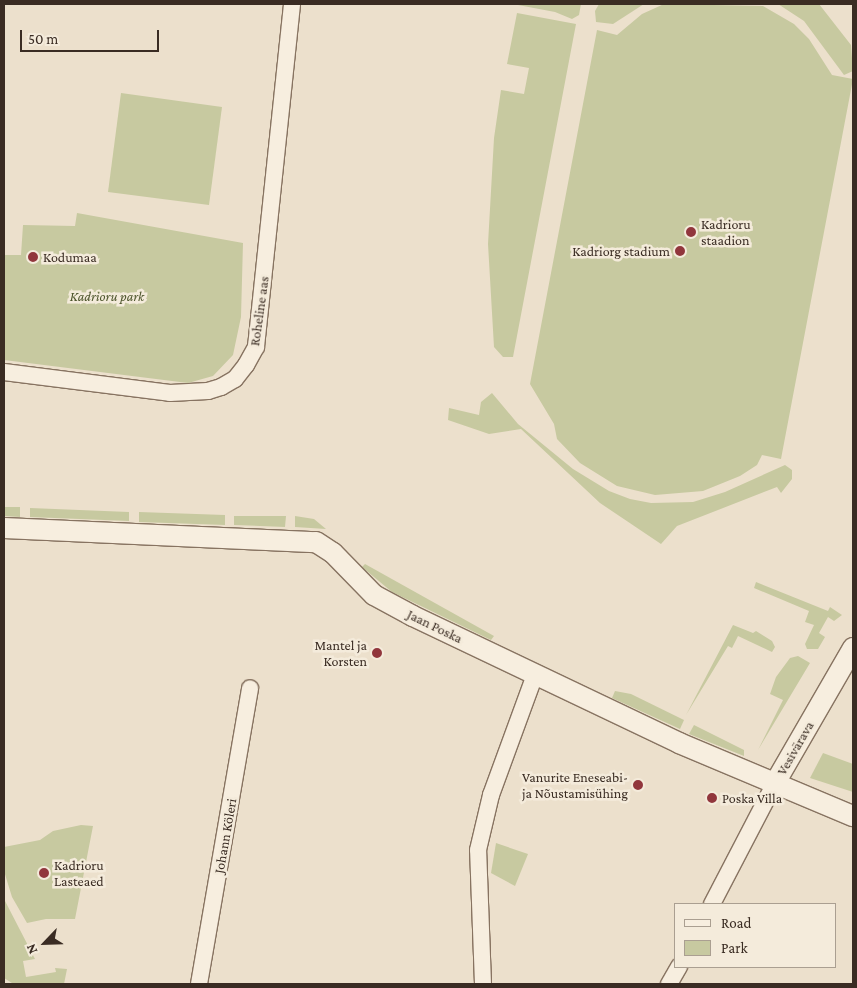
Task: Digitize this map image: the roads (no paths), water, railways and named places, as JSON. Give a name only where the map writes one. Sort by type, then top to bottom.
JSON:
[{"type":"street","name":"Roheline aas","points":[[4,372],[170,393],[208,391],[221,387],[235,379],[246,366],[256,347],[292,4]]},
{"type":"street","name":"Jaan Poska","points":[[4,528],[316,542],[333,554],[374,595],[535,675],[679,743],[853,816]]},
{"type":"street","name":"Vesivärava","points":[[713,903],[775,783],[853,648]]},
{"type":"street","points":[[482,984],[478,850],[491,795],[535,675]]},
{"type":"street","name":"Johann Köleri","points":[[199,984],[250,688]]},
{"type":"street","points":[[670,984],[678,968]]},
{"type":"place","name":"Kadrioru staadion","points":[[691,232]]},
{"type":"place","name":"Kadriorg stadium","points":[[680,251]]},
{"type":"place","name":"Kodumaa","points":[[33,257]]},
{"type":"place","name":"Mantel ja Korsten","points":[[377,653]]},
{"type":"place","name":"Vanurite Eneseabi- ja Nõustamisühing","points":[[638,785]]},
{"type":"place","name":"Poska Villa","points":[[712,798]]},
{"type":"place","name":"Kadrioru Lasteaed","points":[[44,873]]},
{"type":"park label","name":"Kadrioru park","points":[[107,296]]}]
